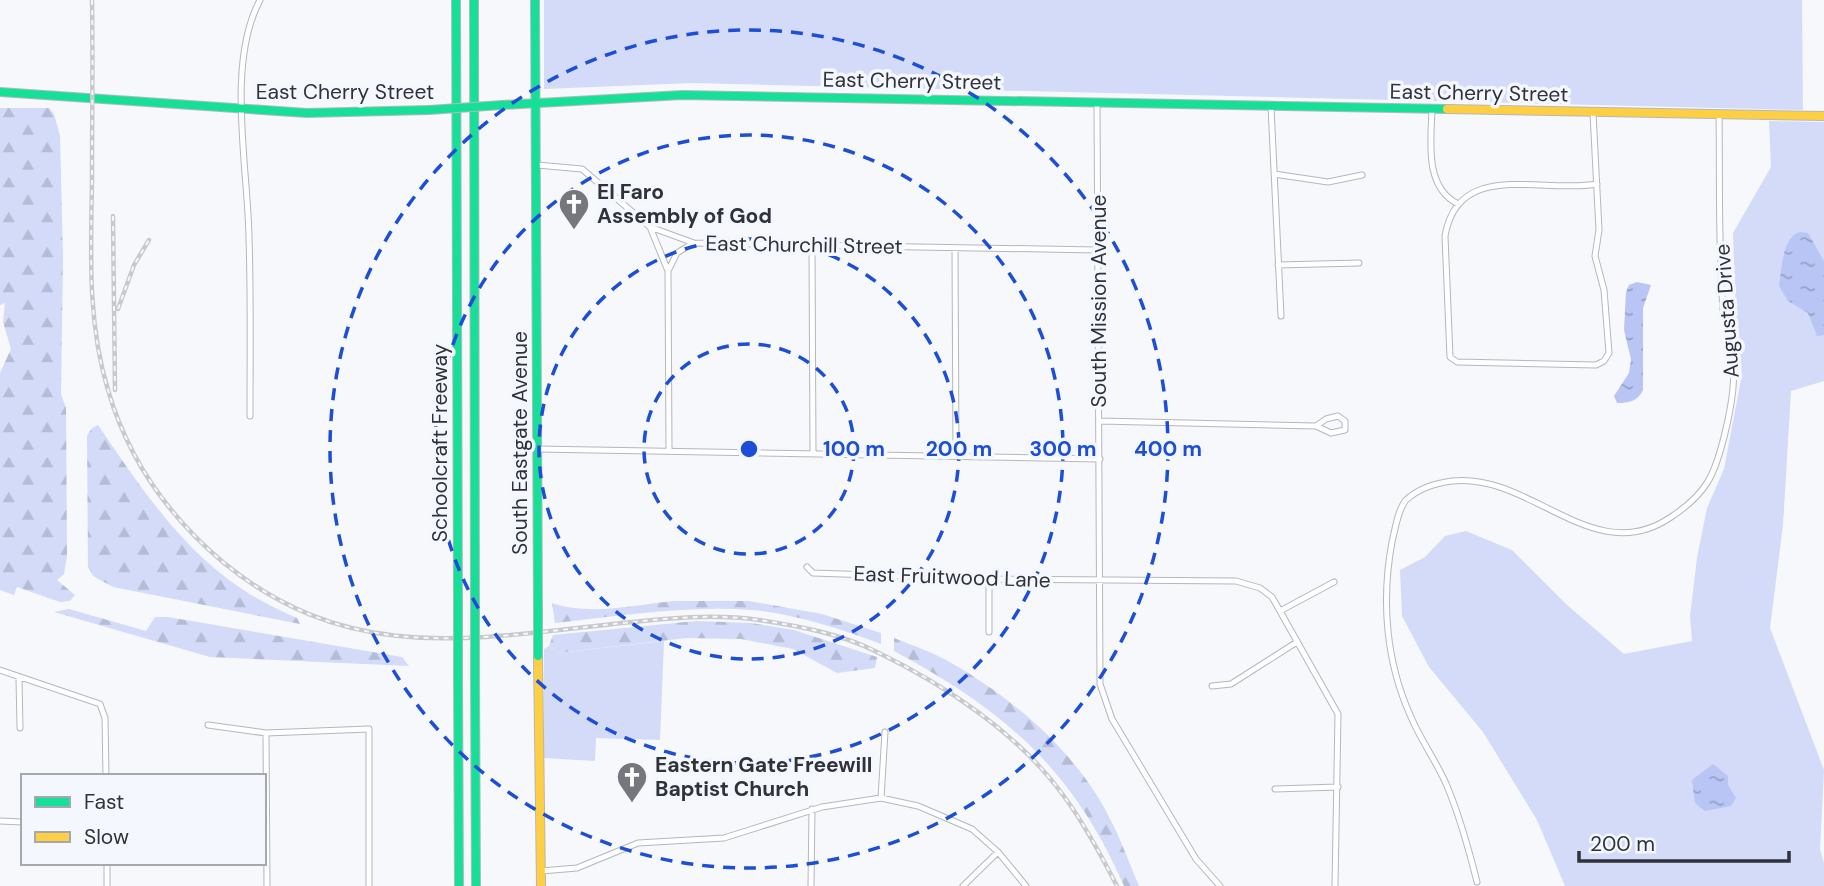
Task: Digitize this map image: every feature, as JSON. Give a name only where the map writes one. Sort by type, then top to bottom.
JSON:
[{"type":"main road","name":"Schoolcraft Freeway","points":[[456,0],[459,886]]},
{"type":"main road","name":"Schoolcraft Freeway","points":[[474,0],[476,886]]},
{"type":"main road","name":"South Eastgate Avenue","points":[[535,0],[541,886]]},
{"type":"main road","name":"East Cherry Street","points":[[0,92],[243,110],[347,114],[682,95],[1824,116]]},
{"type":"street","points":[[250,416],[249,239],[243,50],[248,27],[260,0]]},
{"type":"street","name":"South Mission Avenue","points":[[1097,102],[1100,684],[1112,719],[1196,859],[1220,886]]},
{"type":"street","points":[[1271,107],[1281,316]]},
{"type":"street","points":[[1432,110],[1432,169],[1449,199],[1458,204]]},
{"type":"street","points":[[1593,113],[1597,184],[1599,230],[1595,256],[1604,290],[1609,353],[1604,361],[1596,365],[1457,362],[1450,357],[1445,236],[1448,219],[1465,195],[1486,186],[1597,184]]},
{"type":"street","name":"Augusta Drive","points":[[1477,882],[1447,784],[1410,715],[1393,656],[1385,602],[1395,531],[1404,502],[1420,490],[1440,482],[1468,479],[1492,482],[1590,528],[1617,534],[1640,532],[1663,523],[1683,510],[1708,482],[1726,421],[1734,372],[1723,309],[1719,113]]},
{"type":"street","name":"East Churchill Street","points":[[537,166],[582,169],[650,227],[694,243],[1097,250]]},
{"type":"street","points":[[1274,174],[1328,182],[1362,175]]},
{"type":"street","points":[[650,227],[668,271],[669,450]]},
{"type":"street","points":[[668,271],[677,253],[694,243]]},
{"type":"street","points":[[812,247],[813,453]]},
{"type":"street","points":[[955,248],[956,456]]},
{"type":"street","points":[[1278,265],[1359,263]]},
{"type":"street","points":[[1100,421],[1316,426],[1331,433],[1345,430],[1345,421],[1338,416],[1326,419],[1316,426]]},
{"type":"street","points":[[537,449],[1100,458]]},
{"type":"street","name":"East Fruitwood Lane","points":[[807,567],[813,573],[989,579],[1236,580],[1260,588],[1272,597],[1338,714],[1335,886]]},
{"type":"street","points":[[989,579],[989,632]]},
{"type":"street","points":[[1280,611],[1334,582]]},
{"type":"street","points":[[1212,686],[1231,684],[1297,642]]},
{"type":"street","points":[[0,670],[100,704],[105,718],[106,774]]},
{"type":"street","points":[[19,678],[20,728]]},
{"type":"street","points":[[208,725],[266,733],[369,729],[369,886]]},
{"type":"street","points":[[880,799],[885,732]]},
{"type":"street","points":[[266,733],[267,886]]},
{"type":"street","points":[[1275,789],[1338,787]]},
{"type":"street","points":[[541,870],[578,868],[638,843],[724,838],[813,809],[845,802],[880,799],[918,806],[947,816],[972,830],[998,852],[1026,886]]},
{"type":"street","points":[[811,886],[813,809]]},
{"type":"street","points":[[0,821],[21,822]]},
{"type":"street","points":[[963,886],[998,852]]},
{"type":"street","points":[[107,865],[107,886]]},
{"type":"green space","points":[[544,0],[1802,0],[1803,110],[692,83],[544,89]]},
{"type":"green space","points":[[0,108],[49,108],[54,114],[60,136],[63,258],[61,394],[66,408],[67,556],[64,574],[57,580],[75,595],[70,601],[60,602],[17,587],[14,595],[0,590],[0,373],[11,349],[3,322],[5,303],[0,305]]},
{"type":"green space","points":[[1769,121],[1824,122],[1824,381],[1791,391],[1783,525],[1770,628],[1824,770],[1820,849],[1824,863],[1824,886],[1565,886],[1537,820],[1483,732],[1429,667],[1402,616],[1400,570],[1425,557],[1445,536],[1466,531],[1512,550],[1566,604],[1624,654],[1692,641],[1690,616],[1697,558],[1707,508],[1724,469],[1742,374],[1736,324],[1733,233],[1771,167]]},
{"type":"green space","points":[[98,425],[139,484],[182,538],[233,583],[263,602],[297,618],[300,624],[113,587],[93,576],[88,566],[87,436],[92,428]]},
{"type":"green space","points":[[674,601],[749,601],[822,614],[881,633],[881,644],[818,623],[752,610],[678,610],[555,623],[552,603],[597,609]]},
{"type":"green space","points":[[69,609],[146,631],[155,617],[168,617],[402,657],[409,666],[210,657],[54,612]]},
{"type":"green space","points":[[696,621],[751,623],[794,630],[877,657],[875,668],[837,673],[793,649],[741,639],[686,638],[558,653],[549,646],[553,635]]},
{"type":"green space","points":[[894,638],[939,656],[976,678],[1021,711],[1062,750],[1096,794],[1139,886],[1124,886],[1082,808],[1058,776],[1031,747],[1002,720],[969,696],[894,651]]},
{"type":"green space","points":[[664,641],[660,740],[596,738],[595,761],[544,758],[544,649],[549,646],[558,653]]},
{"type":"water","points":[[1800,232],[1808,233],[1824,261],[1824,335],[1817,336],[1808,313],[1788,301],[1779,286],[1786,247],[1794,235]]},
{"type":"water","points":[[1637,282],[1651,285],[1643,308],[1643,390],[1633,401],[1617,403],[1614,396],[1629,373],[1631,359],[1624,330],[1626,292],[1629,285]]},
{"type":"water","points":[[1713,764],[1728,776],[1728,785],[1736,798],[1731,806],[1705,811],[1695,803],[1692,780]]},
{"type":"railway","points":[[92,0],[91,259],[93,312],[101,364],[116,415],[139,463],[168,506],[224,563],[270,595],[316,617],[363,630],[410,637],[508,635],[668,619],[722,617],[789,625],[849,640],[903,665],[954,695],[1025,751],[1071,806],[1117,886]]},
{"type":"railway","points":[[113,216],[115,390]]},
{"type":"railway","points":[[118,309],[134,265],[149,240]]},
{"type":"traffic: fast","points":[[456,0],[458,604]]},
{"type":"traffic: fast","points":[[474,0],[475,605]]},
{"type":"traffic: fast","points":[[535,0],[538,612]]},
{"type":"traffic: fast","points":[[0,92],[307,113],[429,110]]},
{"type":"traffic: fast","points":[[502,105],[682,95],[1447,109]]},
{"type":"traffic: fast","points":[[429,110],[502,105]]},
{"type":"traffic: fast","points":[[458,604],[458,679]]},
{"type":"traffic: fast","points":[[475,605],[475,679]]},
{"type":"traffic: fast","points":[[538,612],[538,656]]},
{"type":"traffic: fast","points":[[458,679],[459,886]]},
{"type":"traffic: fast","points":[[475,679],[476,886]]},
{"type":"traffic: slow","points":[[1447,109],[1824,116]]},
{"type":"traffic: slow","points":[[538,656],[541,886]]},
{"type":"place","name":"El Faro Assembly of God","points":[[574,231]]},
{"type":"place","name":"Eastern Gate Freewill Baptist Church","points":[[632,804]]}]
